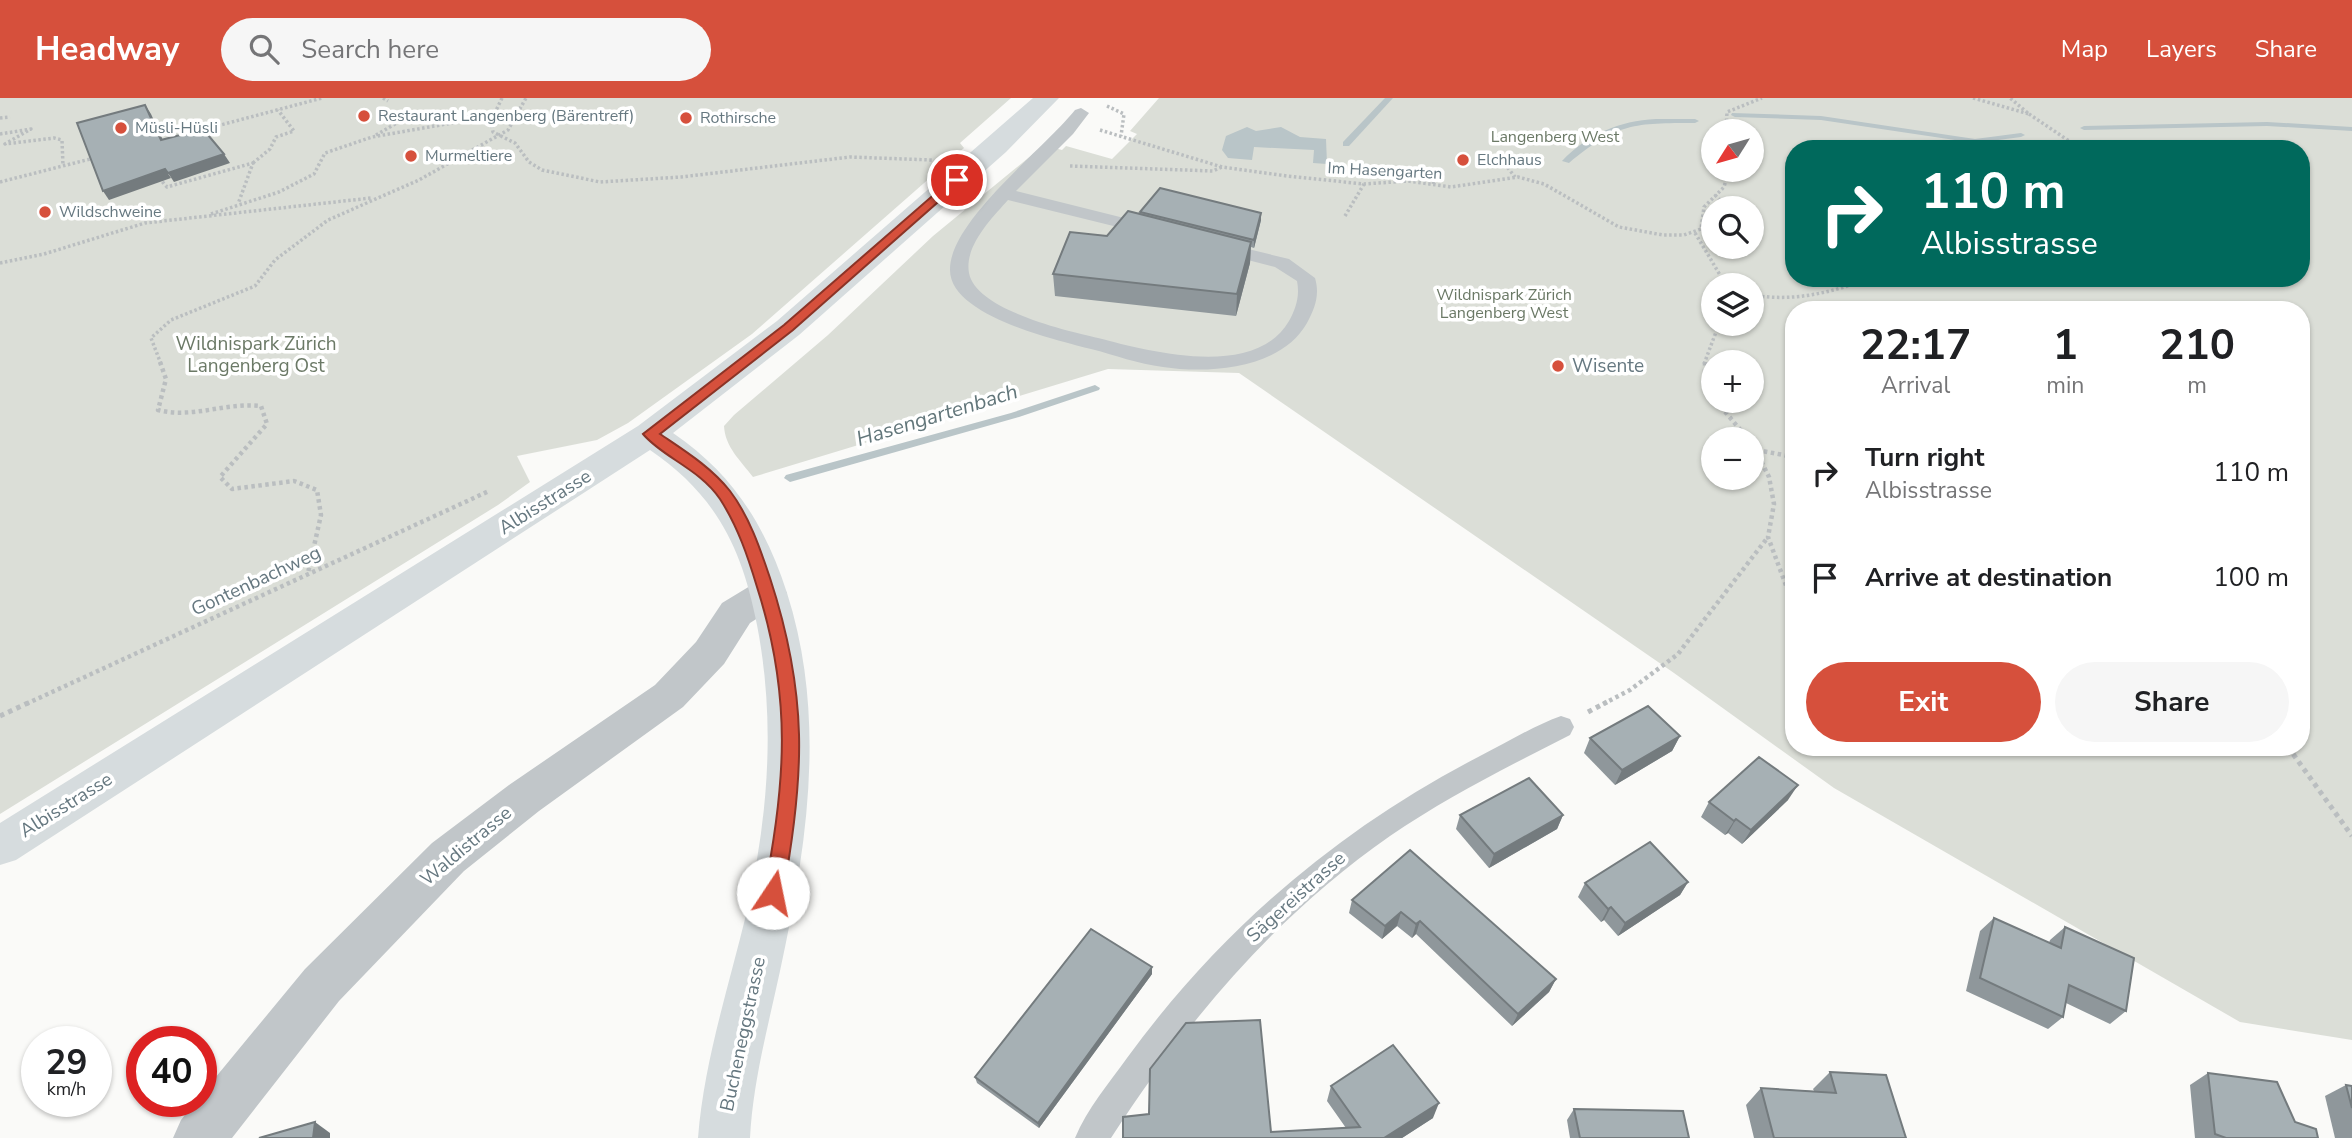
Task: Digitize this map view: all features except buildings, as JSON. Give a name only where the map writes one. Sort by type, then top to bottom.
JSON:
[{"type":"main road","name":"Albisstrasse","points":[[0,846],[650,434],[789,328],[997,146],[1047,98]]},
{"type":"main road","name":"Bucheneggstrasse","points":[[650,434],[694,463],[725,495],[750,541],[768,593],[790,689],[792,746],[788,817],[727,1096],[724,1138]]},
{"type":"street","name":"Waldistrasse","points":[[199,1138],[321,985],[447,857],[524,798],[669,696],[710,653],[736,613],[768,593]]},
{"type":"lane","points":[[1081,113],[1068,132],[975,224],[962,245],[959,271],[967,288],[998,313],[1023,327],[1163,361],[1197,362],[1244,357],[1274,347],[1298,325],[1310,293],[1306,278],[1282,262],[1203,243]]},
{"type":"lane","points":[[1006,194],[1164,233]]},
{"type":"lane","name":"Sägereistrasse","points":[[1092,1138],[1173,1025],[1258,928],[1357,843],[1446,787],[1561,727]]},
{"type":"path","points":[[186,134],[322,98]]},
{"type":"path","points":[[383,98],[388,101]]},
{"type":"path","points":[[502,98],[493,116],[493,132],[515,143],[529,162],[542,170],[600,181],[681,177],[863,157]]},
{"type":"path","points":[[308,573],[321,514],[317,490],[294,481],[232,489],[224,484],[220,477],[267,424],[261,406],[244,403],[169,415],[158,410],[166,379],[151,338],[170,320],[255,286],[275,260],[328,220],[419,180],[508,130],[526,98]]},
{"type":"path","points":[[1727,119],[1727,112],[1762,98]]},
{"type":"path","points":[[1973,98],[2029,114]]},
{"type":"path","points":[[2010,98],[2068,140]]},
{"type":"path","points":[[1104,105],[1124,114],[1121,136]]},
{"type":"path","points":[[159,177],[167,187],[253,163],[270,149],[276,137],[295,131],[278,110]]},
{"type":"path","name":"Im Hasengarten","points":[[1081,113],[1095,128],[1222,167],[1364,184],[1408,181],[1451,187],[1515,178],[1544,184],[1619,227],[1663,234],[1695,233]]},
{"type":"path","points":[[372,137],[411,115]]},
{"type":"path","points":[[201,217],[279,192],[314,174],[326,153],[372,137],[493,116]]},
{"type":"path","points":[[0,118],[10,117]]},
{"type":"path","points":[[0,134],[31,129],[5,144],[54,138],[62,140],[64,166]]},
{"type":"path","points":[[0,182],[100,156]]},
{"type":"path","points":[[237,205],[253,163]]},
{"type":"path","points":[[1495,165],[1504,163],[1515,178]]},
{"type":"path","points":[[1187,171],[1213,171],[1222,167]]},
{"type":"path","points":[[1433,184],[1436,176],[1447,173]]},
{"type":"path","points":[[1719,273],[1695,233],[1703,224],[1704,207],[1724,187],[1725,182]]},
{"type":"path","points":[[1345,216],[1364,184]]},
{"type":"path","points":[[0,263],[44,254],[145,223],[376,198]]},
{"type":"path","points":[[1764,297],[1805,296],[1849,287]]},
{"type":"path","points":[[1727,413],[1738,427]]},
{"type":"path","points":[[1764,450],[1785,454]]},
{"type":"path","points":[[1561,727],[1630,690],[1678,654],[1768,537],[1774,505],[1764,466]]},
{"type":"path","name":"Gontenbachweg","points":[[0,716],[502,486]]},
{"type":"path","points":[[1768,537],[1785,583]]},
{"type":"path","points":[[2294,756],[2352,836]]},
{"type":"green space","name":"Wildnispark Zürich Langenberg Ost","points":[[0,98],[1011,98],[960,143],[964,148],[752,334],[628,423],[597,440],[517,456],[530,482],[498,505],[0,814]]},
{"type":"green space","name":"Wildnispark Zürich Langenberg West","points":[[1159,98],[2352,98],[2352,1040],[2240,1022],[1834,788],[1789,756],[2310,756],[2310,301],[1785,301],[1785,753],[1674,673],[1239,373],[1108,369],[753,477],[727,441],[724,426],[828,335],[933,236],[1044,145],[1062,150],[1066,146],[1112,159],[1137,134],[1130,131]]},
{"type":"shaded area","points":[[1247,127],[1256,131],[1281,127],[1300,137],[1326,139],[1327,164],[1313,163],[1314,150],[1254,147],[1252,160],[1228,158],[1222,150],[1226,136]]},
{"type":"waterway","points":[[1346,144],[1389,98]]},
{"type":"waterway","points":[[1735,115],[1821,118],[1968,140]]},
{"type":"waterway","name":"Hasengartenbach","points":[[1566,161],[1612,129],[1640,122],[1695,121]]},
{"type":"waterway","name":"Hasengartenbach","points":[[2084,128],[2267,124],[2352,129]]},
{"type":"waterway","points":[[1983,140],[2021,135]]},
{"type":"waterway","name":"Hasengartenbach","points":[[790,478],[1015,415],[1095,388]]},
{"type":"place","name":"Restaurant Langenberg (Bärentreff)","points":[[364,116]]},
{"type":"place","name":"Rothirsche","points":[[686,118]]},
{"type":"place","name":"Müsli-Hüsli","points":[[121,128]]},
{"type":"place","name":"Murmeltiere","points":[[411,156]]},
{"type":"place","name":"Elchhaus","points":[[1463,160]]},
{"type":"place","name":"Wildschweine","points":[[45,212]]},
{"type":"place","name":"Wisente","points":[[1558,366]]},
{"type":"route","points":[[773,893],[788,817],[792,758],[790,689],[785,656],[750,541],[725,495],[694,463],[650,434],[789,328],[957,180]]},
{"type":"park label","name":"Langenberg West","points":[[1555,137]]}]
